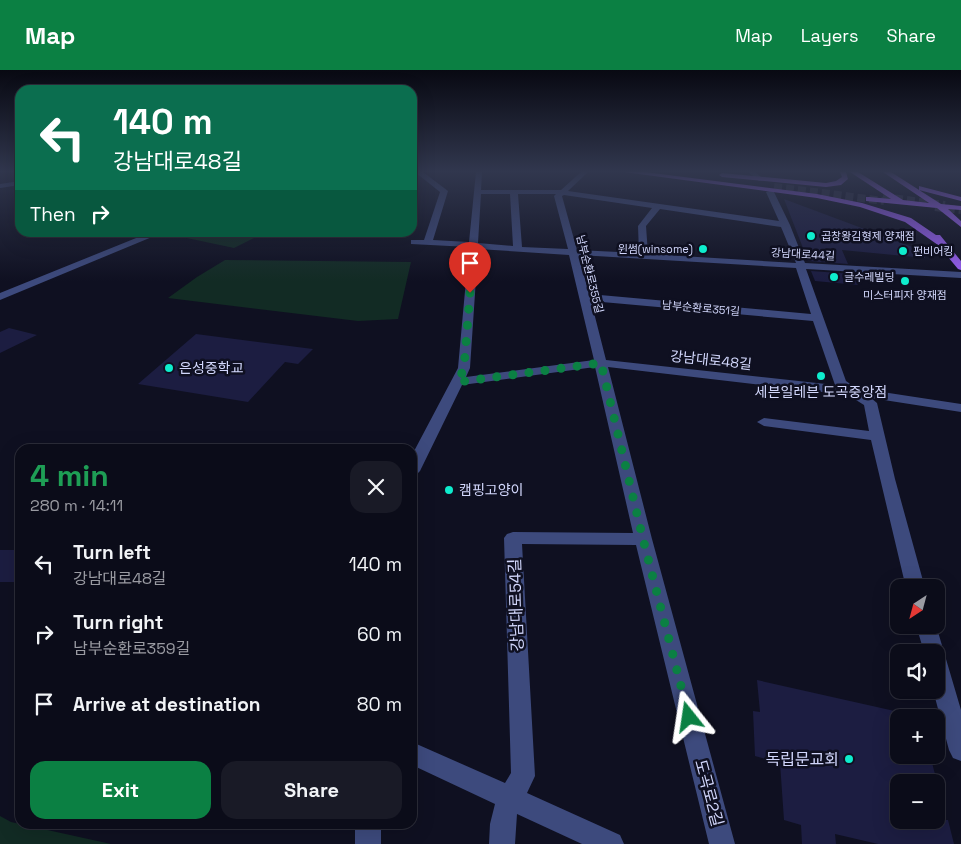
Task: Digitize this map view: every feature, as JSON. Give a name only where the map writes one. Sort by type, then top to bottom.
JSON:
[{"type":"main road","points":[[875,208],[908,220],[942,243]]},
{"type":"main road","points":[[910,208],[918,215],[961,267]]},
{"type":"main road","points":[[942,208],[961,225]]},
{"type":"main road","points":[[945,208],[961,212]]},
{"type":"street","points":[[428,242],[432,224],[439,208]]},
{"type":"street","points":[[417,461],[464,368],[476,208]]},
{"type":"street","points":[[515,208],[518,249]]},
{"type":"street","name":"남부순환로355길","points":[[561,208],[601,363]]},
{"type":"street","points":[[644,256],[642,226],[656,208]]},
{"type":"street","points":[[672,208],[786,225]]},
{"type":"street","points":[[779,208],[800,262],[840,382],[852,392],[870,402],[889,487],[914,579]]},
{"type":"street","points":[[0,297],[150,237]]},
{"type":"street","name":"강남대로44길","points":[[414,242],[461,243],[518,249],[961,275]]},
{"type":"street","name":"남부순환로351길","points":[[584,296],[819,318]]},
{"type":"street","name":"강남대로48길","points":[[458,382],[601,363],[852,392],[961,408]]},
{"type":"street","name":"도곡로2길","points":[[601,363],[643,539],[722,844]]},
{"type":"street","points":[[764,422],[879,437]]},
{"type":"street","name":"강남대로54길","points":[[502,844],[501,821],[509,798],[523,776],[513,538],[643,539]]},
{"type":"street","points":[[945,693],[961,750]]},
{"type":"street","points":[[417,755],[611,844]]},
{"type":"street","points":[[368,829],[368,844]]},
{"type":"green space","points":[[182,237],[256,237],[234,248]]},
{"type":"green space","points":[[225,260],[411,262],[398,319],[358,321],[168,298]]},
{"type":"green space","points":[[0,816],[15,823],[15,829],[43,829],[111,844],[0,844]]},
{"type":"building","points":[[788,208],[808,208],[926,252],[925,258],[842,250],[848,264],[808,261]]},
{"type":"building","name":"글수레빌딩","points":[[811,271],[853,274],[858,285],[815,281]]},
{"type":"building","points":[[9,328],[37,335],[0,353],[0,332]]},
{"type":"building","name":"은성중학교","points":[[196,334],[313,349],[298,364],[285,362],[248,402],[138,384]]},
{"type":"building","points":[[0,550],[15,550],[15,582],[0,582]]},
{"type":"building","name":"독립문교회","points":[[757,680],[890,710],[890,764],[932,764],[935,774],[890,774],[890,829],[945,829],[945,820],[948,820],[954,844],[878,844],[835,834],[836,844],[802,844],[801,825],[784,820],[780,763],[755,756],[753,711],[760,712]]},
{"type":"tunnel","points":[[945,208],[961,210]]},
{"type":"place","name":"곱창왕김형제 양재점","points":[[811,236]]},
{"type":"place","name":"윈썸(winsome)","points":[[703,249]]},
{"type":"place","name":"펀비어킹","points":[[903,251]]},
{"type":"place","name":"글수레빌딩","points":[[834,277]]},
{"type":"place","name":"미스터피자 양재점","points":[[905,281]]},
{"type":"place","name":"은성중학교","points":[[169,368]]},
{"type":"place","name":"세븐일레븐 도곡중앙점","points":[[821,376]]},
{"type":"place","name":"캠핑고양이","points":[[449,490]]},
{"type":"place","name":"독립문교회","points":[[849,759]]},
{"type":"route","points":[[470,293],[464,368],[458,382],[601,363],[643,539],[689,717]]}]
